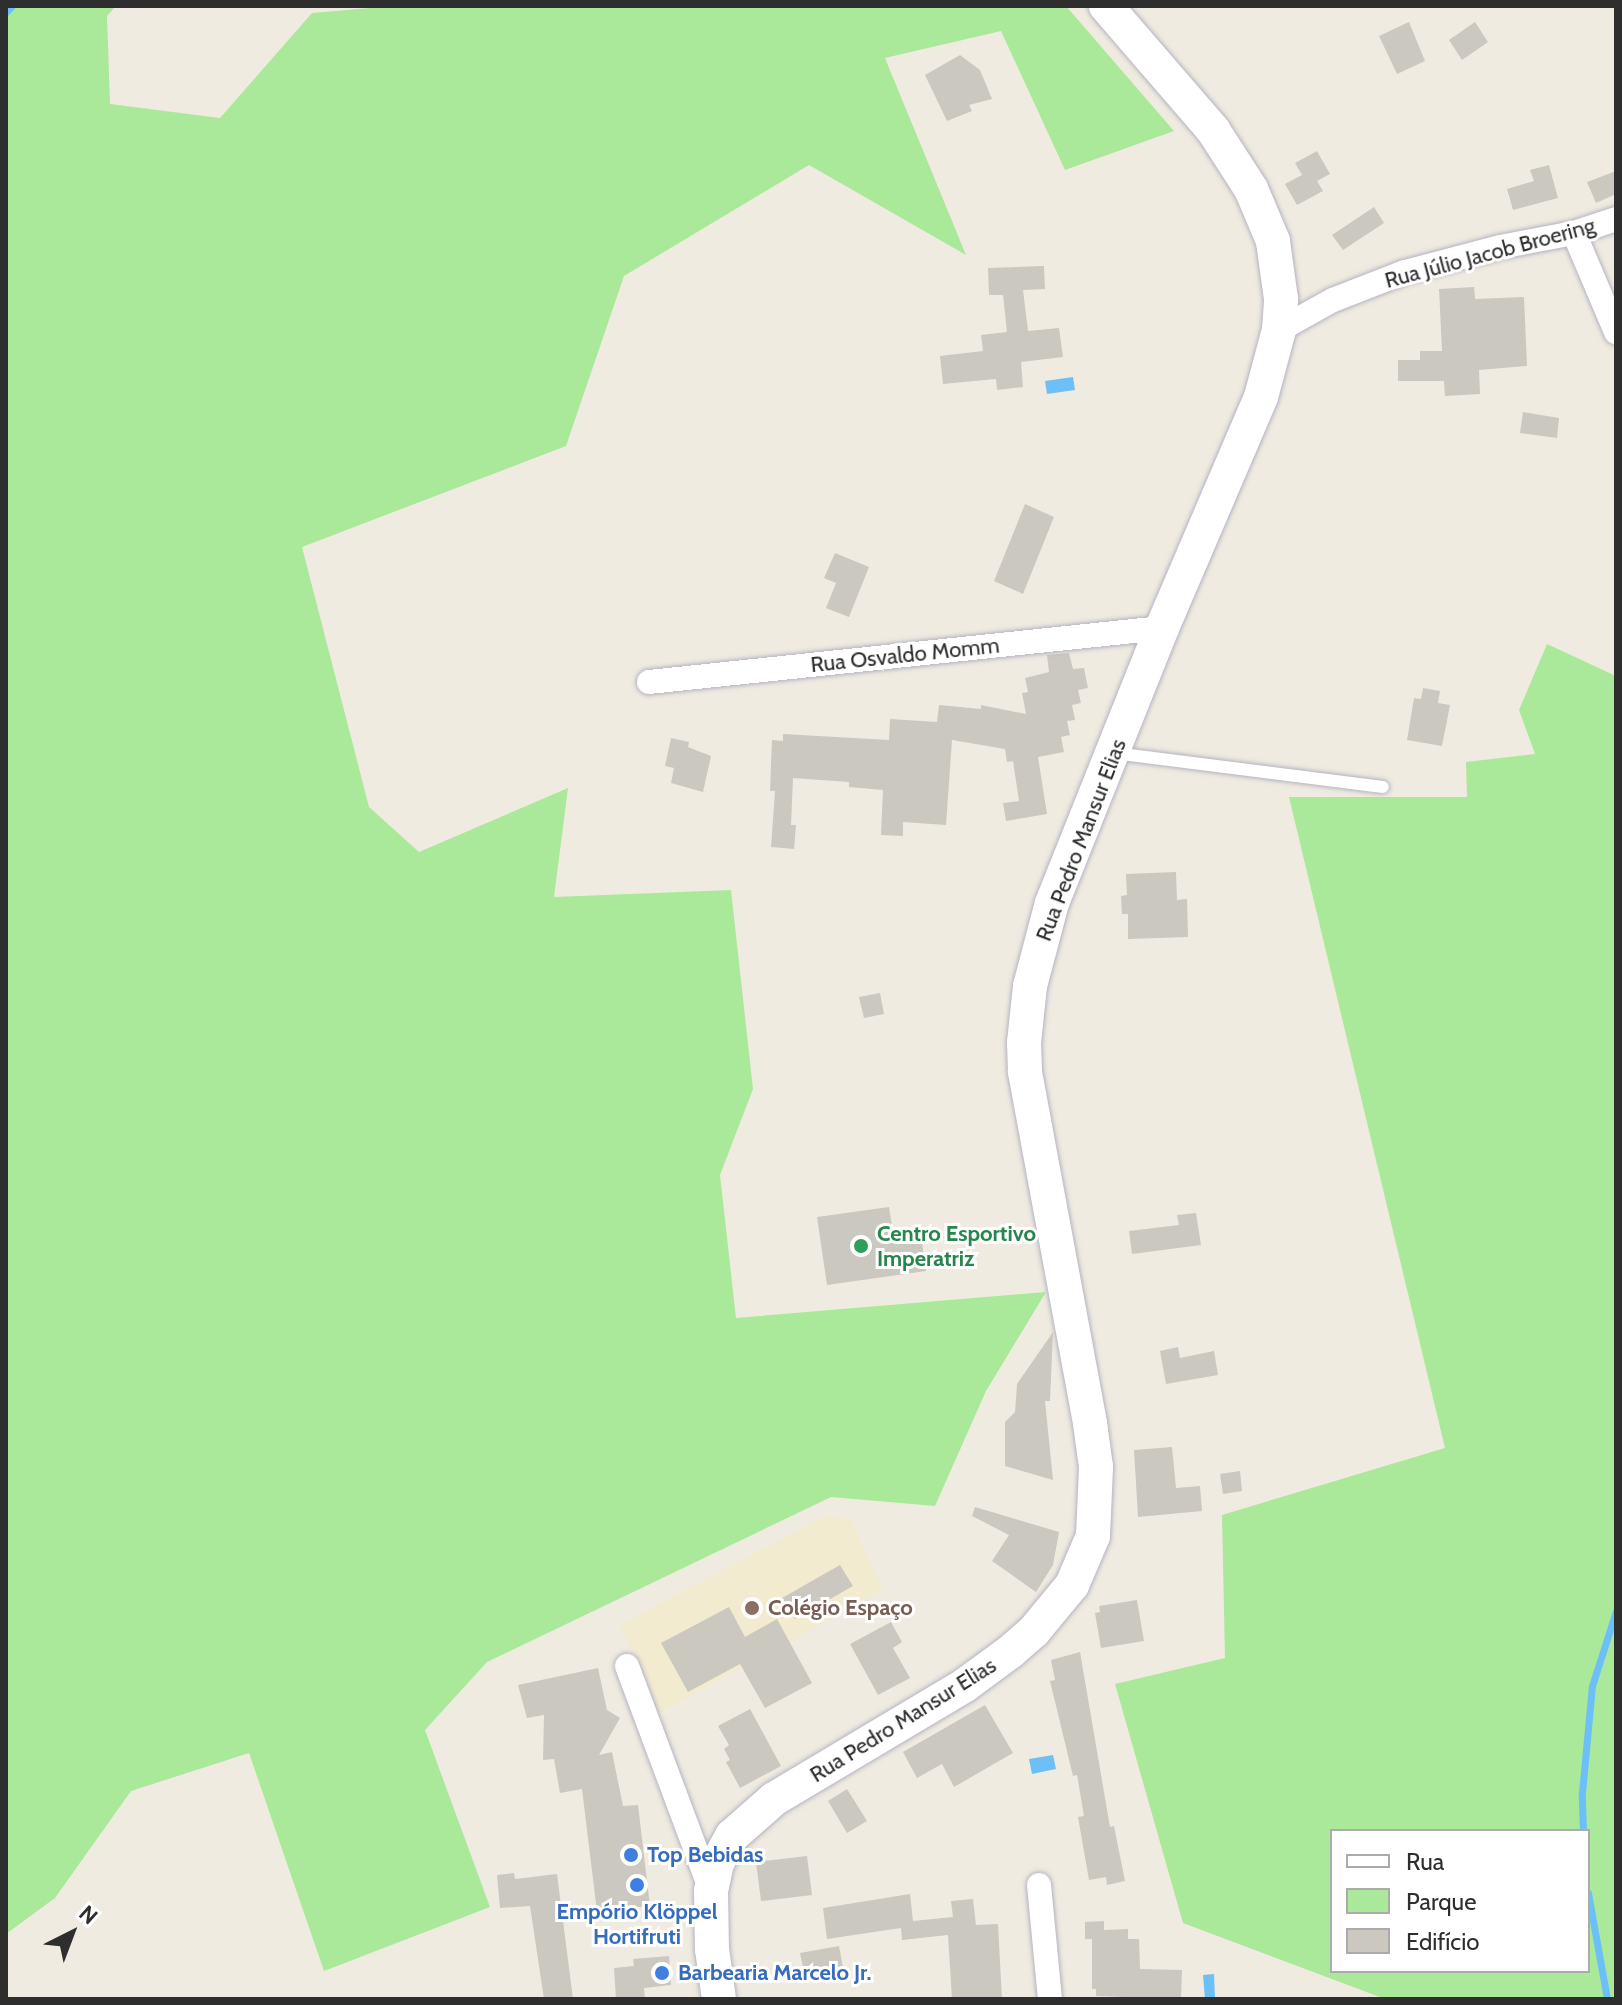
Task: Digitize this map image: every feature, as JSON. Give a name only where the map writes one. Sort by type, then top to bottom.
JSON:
[{"type":"main road","name":"Rua Pedro Mansur Elias","points":[[719,1999],[712,1949],[711,1891],[723,1850],[745,1821],[774,1799],[981,1675],[1044,1620],[1072,1585],[1093,1536],[1096,1467],[1025,1071],[1024,1043],[1030,986],[1043,932],[1162,628],[1261,397],[1279,330],[1278,266],[1264,215],[1251,189],[1213,130],[1106,6]]},
{"type":"street","name":"Rua Júlio Jacob Broering","points":[[1279,330],[1333,300],[1405,272],[1500,247],[1574,233],[1616,219]]},
{"type":"street","points":[[1574,233],[1616,332]]},
{"type":"street","name":"Rua Osvaldo Momm","points":[[649,682],[1162,628]]},
{"type":"street","points":[[627,1666],[711,1891]]},
{"type":"street","points":[[1039,1885],[1050,1999]]},
{"type":"lane","points":[[1114,753],[1383,787]]},
{"type":"shaded area","name":"Colégio Espaço","points":[[824,1516],[850,1518],[883,1590],[659,1713],[620,1625]]},
{"type":"green space","points":[[6,6],[116,6],[107,16],[110,104],[220,118],[312,13],[393,6],[1066,6],[1174,131],[1065,170],[1001,31],[885,58],[966,255],[809,165],[624,276],[566,446],[302,547],[369,807],[419,852],[568,788],[554,897],[731,890],[753,1089],[720,1175],[736,1318],[1046,1292],[986,1391],[935,1506],[831,1497],[487,1662],[425,1730],[490,1907],[324,1971],[249,1753],[131,1791],[55,1898],[6,1934]]},
{"type":"green space","points":[[1547,644],[1616,676],[1616,1999],[1385,1999],[1183,1923],[1115,1684],[1225,1658],[1222,1515],[1445,1448],[1289,797],[1467,797],[1466,762],[1535,754],[1519,710]]},
{"type":"water","points":[[1073,377],[1075,390],[1047,394],[1045,381]]},
{"type":"water","points":[[1053,1755],[1056,1769],[1032,1774],[1029,1759]]},
{"type":"water","points":[[1214,1974],[1215,1999],[1205,1999],[1203,1975]]},
{"type":"building","points":[[1409,22],[1425,61],[1397,74],[1379,36]]},
{"type":"building","points":[[1475,22],[1488,42],[1462,60],[1449,40]]},
{"type":"building","points":[[960,55],[980,70],[992,99],[969,105],[972,111],[947,121],[925,75]]},
{"type":"building","points":[[1317,151],[1330,174],[1317,181],[1323,191],[1297,205],[1285,184],[1302,175],[1295,163]]},
{"type":"building","points":[[1549,165],[1558,198],[1513,210],[1507,189],[1534,181],[1530,170]]},
{"type":"building","points":[[1616,171],[1616,194],[1596,203],[1587,182]]},
{"type":"building","points":[[1374,207],[1384,223],[1343,250],[1332,235]]},
{"type":"building","points":[[1044,266],[1045,289],[1023,290],[1028,331],[1059,328],[1063,357],[1021,362],[1023,387],[997,390],[996,379],[943,384],[940,356],[983,351],[981,335],[1007,332],[1003,295],[989,295],[988,268]]},
{"type":"building","points":[[1474,287],[1475,299],[1524,297],[1527,366],[1479,370],[1480,394],[1445,396],[1444,381],[1398,381],[1398,360],[1420,360],[1420,351],[1442,351],[1439,289]]},
{"type":"building","points":[[1523,412],[1559,418],[1557,438],[1520,433]]},
{"type":"building","points":[[1025,504],[1054,517],[1023,594],[994,581]]},
{"type":"building","points":[[835,553],[869,567],[849,617],[826,608],[836,583],[824,578]]},
{"type":"building","points":[[1069,653],[1073,669],[1084,668],[1088,688],[1078,690],[1081,703],[1072,705],[1075,720],[1067,721],[1070,735],[1061,737],[1064,752],[1038,757],[1047,814],[1006,821],[1003,803],[1019,801],[1013,761],[1007,762],[1005,749],[952,740],[946,825],[903,822],[903,836],[881,835],[883,790],[849,787],[849,782],[793,778],[791,825],[796,825],[794,849],[771,847],[775,791],[770,791],[772,740],[783,741],[783,734],[889,740],[890,719],[937,722],[939,705],[981,709],[981,705],[1026,714],[1022,693],[1028,692],[1025,678],[1049,672],[1047,655]]},
{"type":"building","points":[[1423,688],[1440,691],[1438,703],[1450,705],[1442,746],[1407,740],[1414,698],[1421,699]]},
{"type":"building","points":[[671,738],[689,742],[688,747],[711,756],[703,792],[671,783],[674,768],[665,766]]},
{"type":"building","points":[[1176,872],[1177,900],[1187,899],[1188,937],[1128,939],[1128,914],[1122,914],[1121,896],[1127,895],[1126,874]]},
{"type":"building","points":[[880,993],[884,1014],[864,1018],[859,997]]},
{"type":"building","points":[[889,1207],[893,1232],[920,1229],[926,1271],[827,1285],[817,1217]]},
{"type":"building","points":[[1196,1213],[1201,1245],[1132,1254],[1129,1231],[1179,1225],[1177,1215]]},
{"type":"building","points":[[1053,1332],[1050,1401],[1045,1401],[1053,1480],[1005,1466],[1005,1422],[1015,1412],[1017,1384]]},
{"type":"building","points":[[1178,1347],[1180,1358],[1214,1351],[1218,1375],[1166,1384],[1160,1351]]},
{"type":"building","points":[[1172,1447],[1176,1488],[1200,1486],[1202,1511],[1138,1517],[1134,1450]]},
{"type":"building","points":[[1240,1471],[1242,1491],[1223,1494],[1220,1474]]},
{"type":"building","points":[[975,1507],[1059,1532],[1053,1565],[1036,1592],[992,1561],[1009,1535],[972,1516]]},
{"type":"building","points":[[840,1565],[853,1586],[795,1619],[782,1598]]},
{"type":"building","points":[[1137,1600],[1144,1641],[1101,1648],[1095,1613],[1100,1612],[1099,1606]]},
{"type":"building","points":[[729,1607],[745,1637],[777,1619],[812,1683],[765,1708],[740,1664],[688,1692],[661,1643]]},
{"type":"building","points":[[891,1622],[902,1642],[893,1648],[910,1678],[878,1695],[850,1644]]},
{"type":"building","points":[[1080,1652],[1110,1827],[1114,1826],[1125,1881],[1107,1885],[1106,1877],[1089,1880],[1078,1817],[1084,1816],[1077,1775],[1073,1776],[1050,1681],[1055,1680],[1051,1660]]},
{"type":"building","points":[[598,1668],[607,1710],[620,1718],[599,1755],[612,1752],[623,1806],[638,1805],[650,1906],[597,1912],[582,1789],[560,1793],[554,1759],[543,1760],[544,1715],[527,1718],[518,1685]]},
{"type":"building","points":[[985,1705],[1013,1753],[954,1787],[942,1764],[917,1778],[903,1752]]},
{"type":"building","points":[[750,1709],[781,1766],[740,1788],[726,1762],[730,1760],[724,1749],[729,1745],[718,1726]]},
{"type":"building","points":[[847,1789],[867,1821],[847,1833],[828,1801]]},
{"type":"building","points":[[807,1856],[812,1895],[761,1901],[756,1862]]},
{"type":"building","points":[[514,1873],[515,1879],[557,1874],[573,1999],[544,1999],[530,1906],[500,1908],[497,1875]]},
{"type":"building","points":[[910,1894],[913,1921],[953,1917],[951,1901],[973,1899],[976,1925],[998,1924],[1002,1999],[952,1999],[948,1935],[902,1940],[901,1928],[827,1939],[823,1908]]},
{"type":"building","points":[[1104,1921],[1104,1930],[1128,1929],[1128,1939],[1139,1939],[1140,1969],[1182,1970],[1181,1999],[1096,1996],[1096,1989],[1092,1989],[1092,1939],[1085,1939],[1085,1922]]},
{"type":"building","points":[[839,1946],[845,1978],[806,1981],[800,1953]]},
{"type":"building","points":[[669,1956],[671,1985],[644,1988],[645,1999],[616,1999],[614,1968],[634,1966],[633,1959]]},
{"type":"waterway","points":[[6,12],[12,6]]},
{"type":"waterway","points":[[1583,1829],[1582,1793],[1592,1686],[1616,1611]]},
{"type":"waterway","points":[[1590,1904],[1607,1999]]},
{"type":"place","name":"Centro Esportivo Imperatriz","points":[[861,1246]]},
{"type":"place","name":"Colégio Espaço","points":[[752,1608]]},
{"type":"place","name":"Top Bebidas","points":[[631,1855]]},
{"type":"place","name":"Empório Klöppel Hortifruti","points":[[637,1885]]},
{"type":"place","name":"Barbearia Marcelo Jr.","points":[[662,1973]]}]
